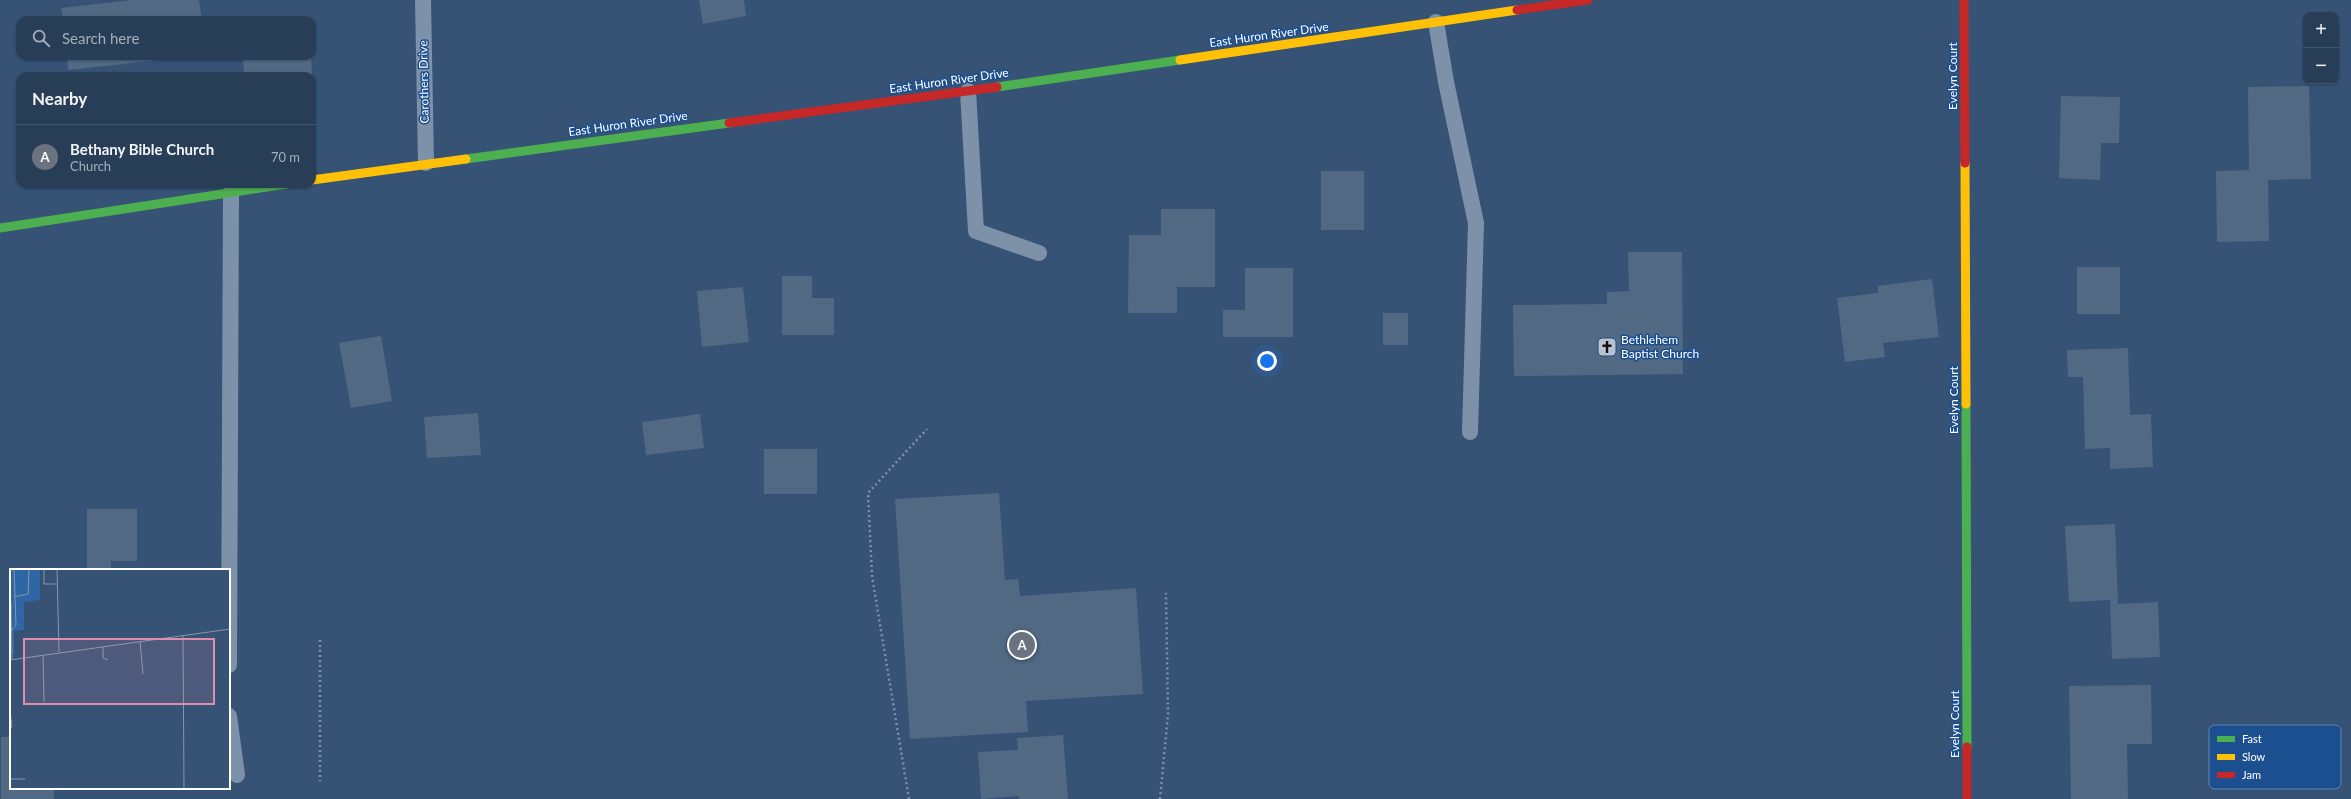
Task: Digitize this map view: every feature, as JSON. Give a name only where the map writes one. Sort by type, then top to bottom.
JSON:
[{"type":"main road","name":"East Huron River Drive","points":[[316,179],[426,163],[968,91],[1588,0]]},
{"type":"main road","name":"Evelyn Court","points":[[1964,0],[1967,799]]},
{"type":"main road","points":[[0,228],[260,188]]},
{"type":"lane","name":"Carothers Drive","points":[[422,0],[426,163]]},
{"type":"lane","points":[[1436,22],[1446,82],[1476,223],[1470,432]]},
{"type":"lane","points":[[968,91],[976,231],[1039,253]]},
{"type":"lane","points":[[230,569],[232,192]]},
{"type":"lane","points":[[230,723],[237,775]]},
{"type":"path","points":[[909,799],[872,576],[868,493],[927,429]]},
{"type":"path","points":[[1160,799],[1168,714],[1166,593]]},
{"type":"path","points":[[320,640],[320,781]]},
{"type":"building","points":[[132,0],[199,0],[201,16],[62,16],[61,8]]},
{"type":"building","points":[[699,0],[744,0],[746,16],[703,24]]},
{"type":"building","points":[[67,60],[159,60],[68,70]]},
{"type":"building","points":[[243,60],[311,60],[312,72],[244,72]]},
{"type":"building","points":[[2309,86],[2311,179],[2268,180],[2269,241],[2217,242],[2216,171],[2249,170],[2248,87]]},
{"type":"building","points":[[2061,96],[2120,97],[2119,143],[2101,143],[2100,180],[2059,178]]},
{"type":"building","points":[[1321,171],[1364,171],[1364,230],[1321,230]]},
{"type":"building","points":[[1161,209],[1215,209],[1215,287],[1177,287],[1177,313],[1128,313],[1129,235],[1161,235]]},
{"type":"building","points":[[1628,252],[1682,252],[1683,374],[1514,376],[1513,305],[1607,304],[1607,292],[1629,291]]},
{"type":"building","points":[[2077,267],[2120,267],[2120,314],[2077,314]]},
{"type":"building","points":[[1245,268],[1293,268],[1293,337],[1223,337],[1223,310],[1245,310]]},
{"type":"building","points":[[782,276],[812,276],[812,298],[834,298],[834,335],[782,335]]},
{"type":"building","points":[[1932,279],[1939,337],[1883,343],[1885,357],[1845,362],[1837,298],[1878,293],[1878,286]]},
{"type":"building","points":[[743,287],[749,342],[702,347],[697,291]]},
{"type":"building","points":[[1383,313],[1408,313],[1408,345],[1383,345]]},
{"type":"building","points":[[381,336],[392,401],[351,408],[339,343]]},
{"type":"building","points":[[2128,348],[2130,415],[2151,414],[2153,467],[2110,469],[2110,448],[2085,449],[2083,377],[2068,377],[2067,350]]},
{"type":"building","points":[[478,413],[481,455],[427,458],[424,417]]},
{"type":"building","points":[[700,414],[704,448],[646,455],[642,422]]},
{"type":"building","points":[[764,449],[817,449],[817,494],[764,494]]},
{"type":"building","points":[[999,493],[1005,580],[1018,579],[1020,596],[1136,588],[1143,694],[1026,701],[1028,732],[910,739],[895,499]]},
{"type":"building","points":[[87,509],[137,509],[137,561],[111,561],[111,569],[87,569]]},
{"type":"building","points":[[2115,524],[2118,604],[2158,602],[2160,657],[2112,659],[2110,600],[2069,602],[2065,526]]},
{"type":"building","points":[[2151,685],[2152,744],[2127,744],[2128,799],[2071,799],[2069,686]]},
{"type":"building","points":[[1063,735],[1068,799],[1019,799],[1018,796],[981,799],[978,752],[1018,750],[1017,738]]},
{"type":"building","points":[[1,737],[10,737],[10,789],[54,789],[54,799],[1,799]]},
{"type":"traffic: fast","points":[[997,87],[1180,60]]},
{"type":"traffic: fast","points":[[466,159],[729,123]]},
{"type":"traffic: fast","points":[[0,228],[261,188]]},
{"type":"traffic: fast","points":[[1966,404],[1967,747]]},
{"type":"traffic: slow","points":[[1180,60],[1517,10]]},
{"type":"traffic: slow","points":[[316,179],[466,159]]},
{"type":"traffic: slow","points":[[1965,163],[1966,404]]},
{"type":"traffic: jam","points":[[1517,10],[1588,0]]},
{"type":"traffic: jam","points":[[1964,0],[1965,163]]},
{"type":"traffic: jam","points":[[729,123],[997,87]]},
{"type":"traffic: jam","points":[[1967,747],[1967,799]]},
{"type":"place","name":"Bethlehem Baptist Church","points":[[1607,347]]},
{"type":"place","name":"Bethany Bible Church","points":[[1022,645]]}]
